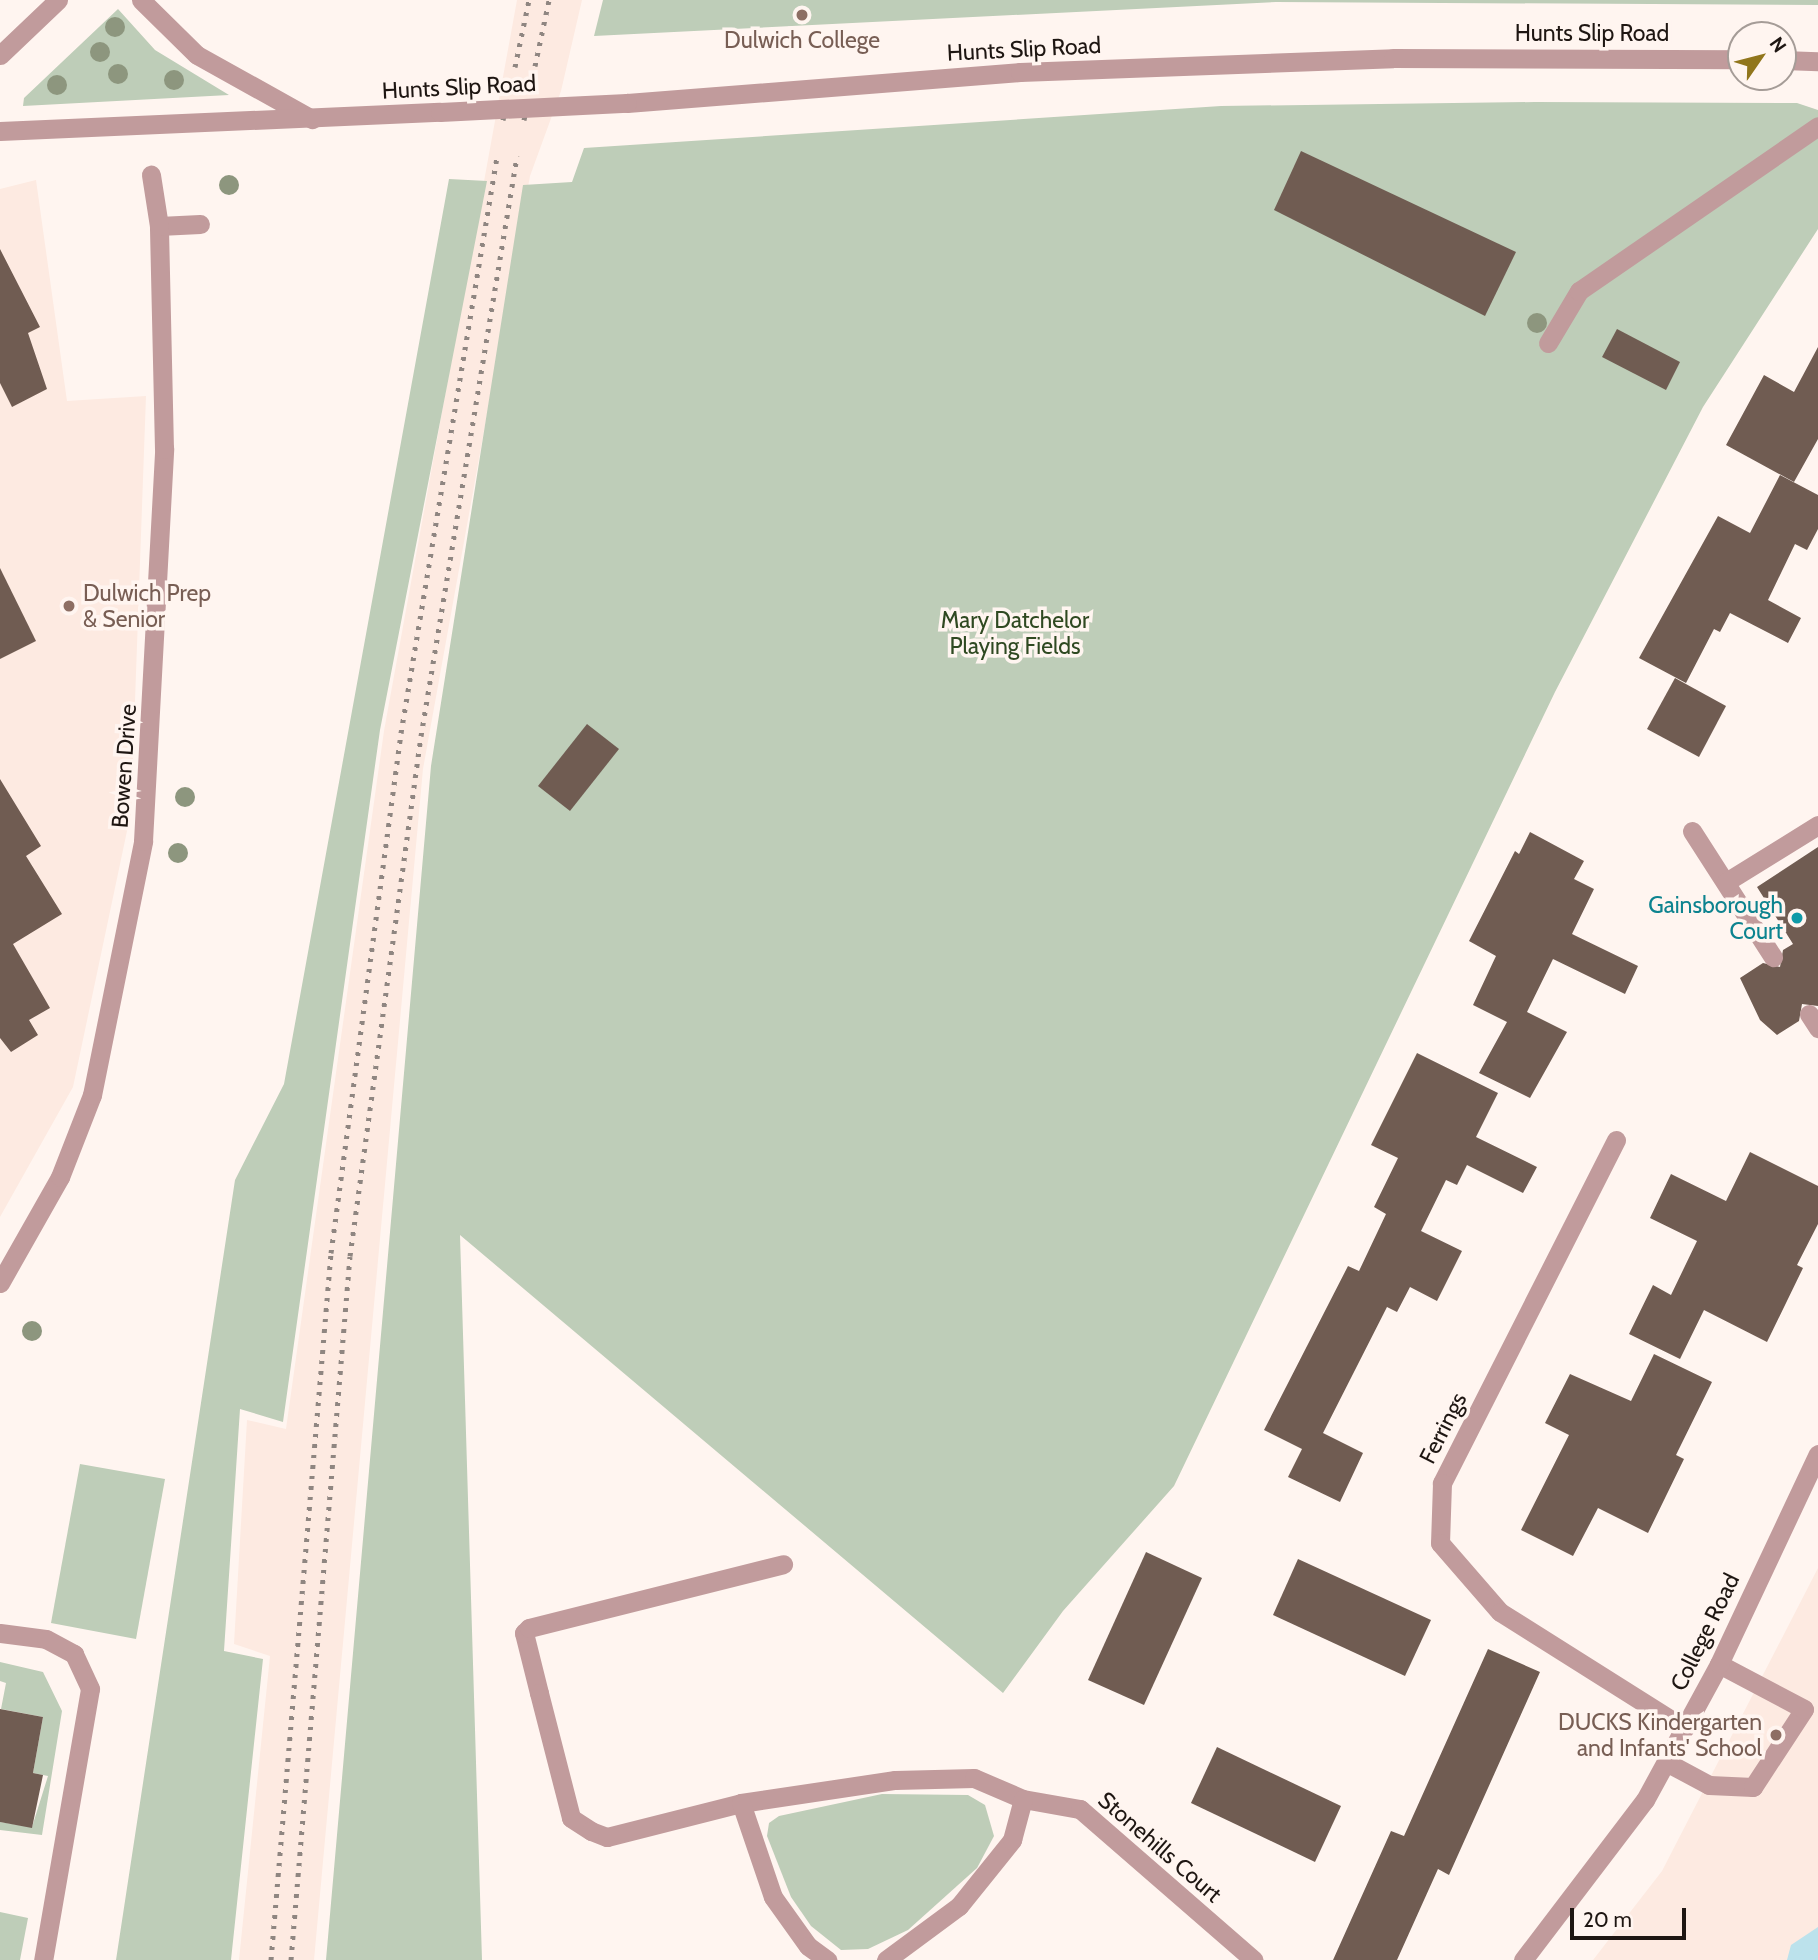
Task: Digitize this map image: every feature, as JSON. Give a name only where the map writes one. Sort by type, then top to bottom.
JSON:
[{"type":"street","points":[[0,55],[58,0]]},
{"type":"street","points":[[141,0],[197,55],[312,119]]},
{"type":"street","name":"Hunts Slip Road","points":[[0,131],[627,103],[761,89],[1098,69],[1393,58],[1727,59]]},
{"type":"street","points":[[1797,61],[1818,61]]},
{"type":"street","points":[[1548,343],[1579,291],[1818,127]]},
{"type":"street","name":"Bowen Drive","points":[[0,1283],[60,1177],[92,1095],[143,841],[164,449],[159,226],[151,175]]},
{"type":"street","points":[[159,226],[200,225]]},
{"type":"street","points":[[1726,881],[1818,825]]},
{"type":"street","points":[[1692,831],[1773,957]]},
{"type":"street","name":"Ferrings","points":[[1616,1140],[1442,1483],[1440,1543],[1500,1612],[1684,1728]]},
{"type":"street","name":"College Road","points":[[1523,1960],[1632,1819],[1666,1762],[1718,1664],[1818,1454]]},
{"type":"street","name":"Stonehills Court","points":[[783,1564],[529,1628],[524,1633],[571,1818],[607,1837],[741,1804],[895,1780],[974,1778],[1023,1799],[1080,1809],[1254,1960]]},
{"type":"street","points":[[0,1633],[46,1639],[74,1654],[90,1689],[43,1960]]},
{"type":"street","points":[[1666,1762],[1709,1785],[1753,1787],[1811,1704],[1718,1664]]},
{"type":"street","points":[[886,1960],[959,1906],[1012,1840],[1023,1799]]},
{"type":"street","points":[[741,1804],[773,1897],[808,1946],[827,1960]]},
{"type":"shaded area","points":[[517,0],[582,0],[561,91],[530,176],[423,769],[314,1960],[239,1960],[270,1656],[234,1644],[247,1420],[286,1429],[384,731]]},
{"type":"shaded area","name":"Dulwich Prep & Senior","points":[[36,180],[67,401],[146,396],[131,812],[73,1087],[0,1217],[0,189]]},
{"type":"shaded area","name":"DUCKS Kindergarten and Infants' School","points":[[1818,1568],[1818,1960],[1593,1960],[1662,1871]]},
{"type":"green space","name":"Dulwich College","points":[[603,0],[1818,0],[1818,5],[1276,2],[594,36]]},
{"type":"green space","points":[[118,9],[155,50],[229,95],[23,106],[24,98]]},
{"type":"green space","name":"Mary Datchelor Playing Fields","points":[[1535,102],[1797,103],[1818,110],[1818,229],[1703,407],[1555,692],[1174,1486],[1063,1611],[1003,1693],[460,1235],[482,1960],[326,1960],[431,766],[523,185],[572,182],[584,148],[1221,106]]},
{"type":"green space","points":[[449,179],[487,181],[380,730],[283,1422],[240,1409],[224,1651],[263,1659],[231,1960],[116,1960],[235,1180],[284,1084]]},
{"type":"green space","points":[[80,1464],[165,1479],[136,1639],[51,1623]]},
{"type":"green space","points":[[0,1662],[43,1672],[62,1711],[42,1835],[0,1830],[0,1822],[32,1827],[48,1776],[33,1773],[43,1717],[1,1709],[6,1683],[0,1681]]},
{"type":"green space","points":[[882,1794],[968,1795],[985,1805],[994,1836],[977,1868],[908,1930],[868,1949],[841,1950],[811,1926],[791,1897],[767,1836],[769,1823],[779,1816]]},
{"type":"green space","points":[[0,1912],[28,1918],[20,1960],[0,1960]]},
{"type":"water","points":[[1818,1927],[1818,1960],[1787,1960],[1791,1945]]},
{"type":"building","points":[[1301,151],[1516,252],[1485,316],[1274,210]]},
{"type":"building","points":[[0,249],[40,327],[28,333],[47,389],[12,407],[0,383]]},
{"type":"building","points":[[1617,329],[1680,362],[1666,390],[1602,357]]},
{"type":"building","points":[[1818,347],[1818,439],[1794,482],[1726,445],[1764,375],[1794,392]]},
{"type":"building","points":[[1780,475],[1818,495],[1818,529],[1807,550],[1795,544],[1768,600],[1801,618],[1788,643],[1730,613],[1720,632],[1714,629],[1686,683],[1639,658],[1718,516],[1750,533]]},
{"type":"building","points":[[0,568],[36,641],[0,659]]},
{"type":"building","points":[[1675,678],[1726,706],[1699,757],[1647,729]]},
{"type":"building","points":[[587,724],[619,749],[570,811],[538,786]]},
{"type":"building","points":[[0,779],[41,846],[26,856],[62,914],[13,944],[50,1008],[29,1020],[38,1035],[11,1052],[0,1038]]},
{"type":"building","points":[[1530,832],[1584,861],[1574,879],[1594,889],[1572,934],[1638,966],[1625,994],[1553,959],[1527,1012],[1567,1032],[1530,1098],[1479,1073],[1507,1022],[1473,1005],[1496,956],[1469,941],[1515,851],[1519,854]]},
{"type":"building","name":"Gainsborough Court","points":[[1818,847],[1818,1006],[1802,1004],[1799,1021],[1777,1035],[1760,1020],[1740,978],[1763,963],[1780,967],[1783,950],[1793,944],[1757,887]]},
{"type":"building","points":[[1417,1053],[1498,1093],[1476,1137],[1537,1167],[1523,1193],[1467,1165],[1457,1185],[1446,1180],[1421,1231],[1462,1251],[1437,1301],[1410,1287],[1397,1312],[1387,1307],[1323,1433],[1363,1453],[1340,1502],[1288,1477],[1302,1449],[1264,1430],[1348,1266],[1359,1271],[1386,1214],[1374,1207],[1398,1158],[1371,1145]]},
{"type":"building","points":[[1750,1152],[1818,1186],[1818,1224],[1797,1265],[1803,1268],[1767,1342],[1704,1310],[1680,1359],[1629,1334],[1653,1285],[1671,1295],[1697,1241],[1650,1218],[1671,1174],[1726,1201]]},
{"type":"building","points":[[1654,1354],[1712,1382],[1676,1455],[1684,1459],[1648,1533],[1598,1508],[1573,1556],[1521,1530],[1569,1435],[1545,1423],[1570,1374],[1631,1401]]},
{"type":"building","points":[[1146,1552],[1202,1578],[1144,1705],[1088,1680]]},
{"type":"building","points":[[1298,1559],[1431,1620],[1405,1676],[1273,1615]]},
{"type":"building","points":[[1488,1649],[1540,1672],[1449,1875],[1438,1869],[1397,1960],[1333,1960],[1391,1831],[1404,1836]]},
{"type":"building","points":[[0,1709],[43,1717],[33,1773],[43,1775],[32,1828],[0,1822]]},
{"type":"building","points":[[1217,1747],[1341,1806],[1315,1862],[1191,1803]]},
{"type":"railway","points":[[515,67],[529,0]]},
{"type":"railway","points":[[535,66],[549,0]]},
{"type":"railway","points":[[524,120],[527,106]]},
{"type":"railway","points":[[503,120],[506,107]]},
{"type":"railway","points":[[291,1960],[350,1256],[421,736],[517,156]]},
{"type":"railway","points":[[271,1960],[331,1253],[401,733],[497,157]]},
{"type":"place","name":"Dulwich College","points":[[802,15]]},
{"type":"place","name":"Dulwich Prep & Senior","points":[[69,606]]},
{"type":"place","name":"Gainsborough Court","points":[[1797,918]]},
{"type":"place","name":"DUCKS Kindergarten and Infants' School","points":[[1776,1735]]}]
